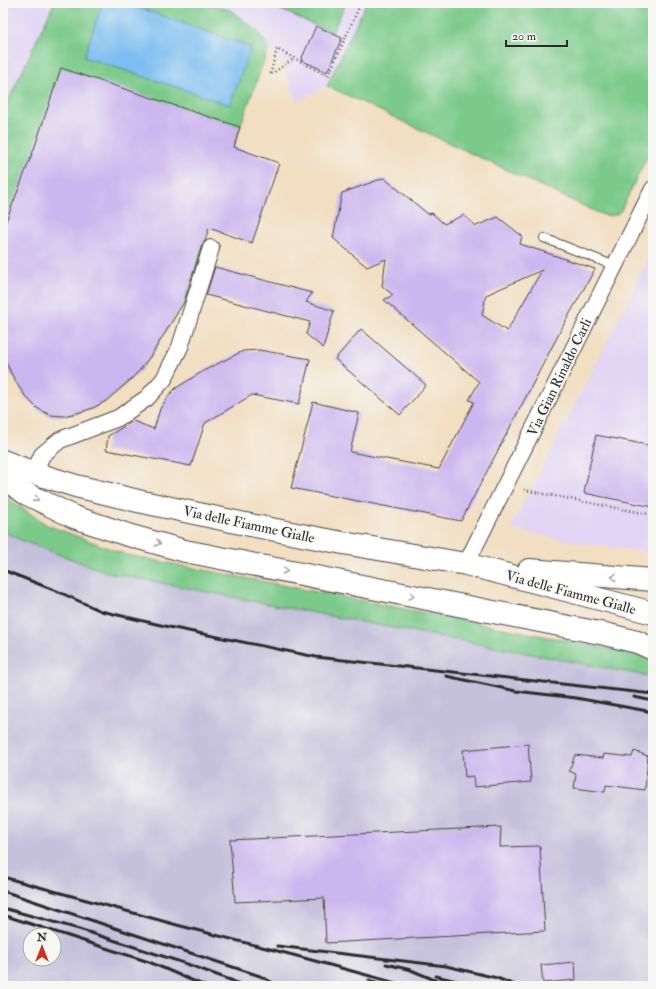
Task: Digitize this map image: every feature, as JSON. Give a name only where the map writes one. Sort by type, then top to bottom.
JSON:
[{"type":"main road","name":"Via delle Fiamme Gialle","points":[[3,461],[34,473],[76,486],[250,525],[342,543],[466,564],[653,580]]},
{"type":"main road","points":[[3,478],[25,494],[74,517],[128,535],[185,551],[605,634],[645,646]]},
{"type":"main road","name":"Via delle Fiamme Gialle","points":[[466,564],[653,613]]},
{"type":"street","name":"Via Gian Rinaldo Carli","points":[[466,564],[653,189]]},
{"type":"street","points":[[34,473],[42,455],[60,440],[118,418],[147,398],[164,379],[180,347],[211,248]]},
{"type":"lane","points":[[544,238],[615,266]]},
{"type":"path","points":[[292,60],[270,75],[277,49],[328,76],[361,3]]},
{"type":"path","points":[[524,490],[653,515]]},
{"type":"shaded area","points":[[3,3],[74,3],[3,185]]},
{"type":"shaded area","points":[[206,3],[366,3],[327,86],[297,101],[283,65],[256,30]]},
{"type":"shaded area","points":[[653,249],[653,553],[581,543],[514,530],[511,526],[613,330]]},
{"type":"shaded area","points":[[3,531],[23,541],[288,608],[653,677],[653,986],[3,986]]},
{"type":"green space","points":[[54,3],[206,3],[230,10],[256,30],[269,47],[240,127],[185,300],[152,354],[140,370],[106,401],[93,408],[64,416],[50,415],[37,408],[26,397],[11,373],[7,364],[7,359],[3,358],[3,112]]},
{"type":"green space","points":[[266,3],[346,3],[332,33]]},
{"type":"green space","points":[[366,3],[653,3],[653,145],[621,210],[615,215],[603,215],[327,86]]},
{"type":"green space","points":[[3,495],[47,525],[127,555],[631,653],[653,661],[653,677],[106,572],[23,541],[3,531]]},
{"type":"water","points":[[102,3],[126,3],[251,47],[230,105],[84,57]]},
{"type":"building","points":[[316,26],[342,38],[327,72],[301,60]]},
{"type":"building","points":[[61,68],[240,127],[234,147],[279,163],[252,243],[209,228],[184,302],[152,354],[140,370],[106,401],[93,408],[64,416],[50,415],[37,408],[19,387],[5,359],[3,358],[3,229],[34,149]]},
{"type":"building","points":[[384,178],[428,214],[432,213],[444,224],[464,215],[476,226],[498,217],[522,236],[520,244],[595,269],[563,326],[461,521],[291,488],[313,402],[359,413],[350,452],[439,469],[474,402],[469,400],[479,382],[384,300],[393,295],[382,286],[386,259],[367,267],[333,238],[342,193]],"holes":[[[542,270],[507,331],[482,315],[486,295]]]},
{"type":"building","points":[[215,267],[312,293],[306,302],[334,311],[323,348],[306,334],[310,322],[206,295]]},
{"type":"building","points":[[361,329],[426,385],[400,415],[335,359]]},
{"type":"building","points":[[259,350],[310,359],[299,404],[252,395],[205,423],[191,466],[106,450],[108,436],[133,421],[154,429],[160,409],[169,395],[176,388],[205,370],[243,351]]},
{"type":"building","points":[[596,435],[653,446],[653,507],[584,493]]},
{"type":"building","points":[[528,744],[531,782],[474,787],[473,776],[465,777],[463,750]]},
{"type":"building","points":[[634,751],[648,756],[645,790],[606,785],[605,792],[574,788],[576,774],[569,771],[575,755],[603,758],[604,754],[632,757]]},
{"type":"building","points":[[501,827],[500,847],[540,846],[545,931],[326,943],[324,898],[235,902],[230,840]]},
{"type":"building","points":[[575,962],[576,980],[543,983],[541,965]]},
{"type":"railway","points":[[3,570],[59,592],[101,611],[169,627],[316,657],[653,694]]},
{"type":"railway","points":[[446,676],[516,691],[576,698],[653,712]]},
{"type":"railway","points":[[634,697],[653,701]]},
{"type":"railway","points":[[3,877],[407,986]]},
{"type":"railway","points":[[3,891],[260,976],[279,986]]},
{"type":"railway","points":[[3,908],[79,929],[187,964],[244,986]]},
{"type":"railway","points":[[3,915],[149,962],[205,986]]},
{"type":"railway","points":[[277,946],[446,966],[497,978],[517,986]]},
{"type":"railway","points":[[386,964],[411,970],[449,986]]},
{"type":"railway","points":[[436,976],[477,986]]},
{"type":"railway","points":[[369,980],[384,986]]}]
